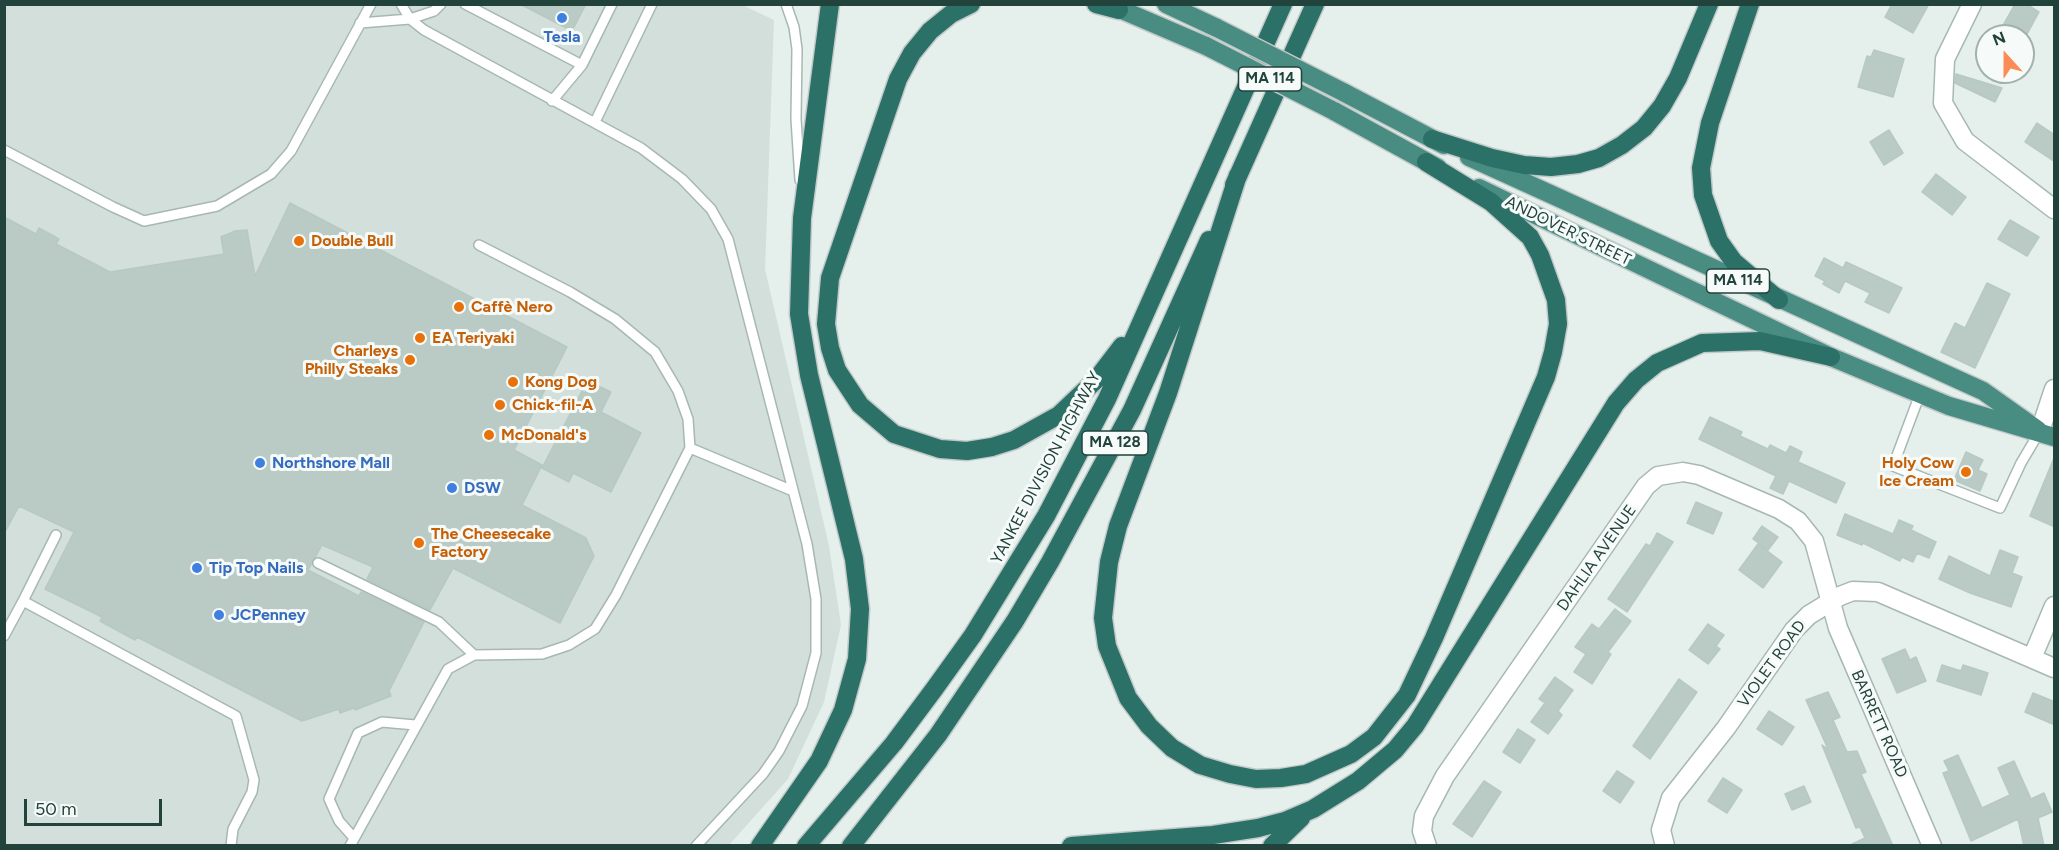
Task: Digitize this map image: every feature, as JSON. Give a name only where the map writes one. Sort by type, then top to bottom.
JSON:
[{"type":"highway","points":[[760,846],[804,784],[832,735],[852,682],[858,642],[860,609],[854,559],[809,375],[799,314],[802,218],[830,4]]},
{"type":"highway","points":[[971,4],[951,14],[930,32],[912,53],[898,79],[830,278],[826,324],[830,348],[837,370],[853,397],[875,420],[894,434],[916,443],[940,449],[967,451],[992,447],[1014,440],[1059,415],[1096,380],[1115,358],[1169,260]]},
{"type":"highway","points":[[1096,4],[1114,7]]},
{"type":"highway","name":"ANDOVER STREET","points":[[1166,4],[1432,139],[1779,300],[1983,391],[2047,434]]},
{"type":"highway","name":"YANKEE DIVISION HIGHWAY","points":[[806,846],[894,743],[973,635],[1046,516],[1107,399],[1283,4]]},
{"type":"highway","name":"MA 128","points":[[851,846],[938,735],[1009,630],[1050,562],[1132,410],[1315,4]]},
{"type":"highway","points":[[1432,139],[1492,158],[1524,165],[1551,167],[1578,164],[1599,158],[1622,145],[1644,128],[1662,106],[1678,78],[1709,4]]},
{"type":"highway","points":[[1750,4],[1710,123],[1701,168],[1703,195],[1719,241],[1734,262],[1779,300]]},
{"type":"highway","name":"ANDOVER STREET","points":[[1114,7],[1206,46],[1334,111],[1426,162],[1831,357],[1990,420],[2047,434]]},
{"type":"highway","points":[[1238,175],[1218,245],[1168,393],[1118,526],[1109,562],[1103,618],[1116,675],[1128,698],[1149,726],[1172,748],[1200,765],[1230,774],[1256,779],[1281,778],[1306,774],[1351,754],[1374,737],[1407,695],[1458,584],[1546,377],[1553,352],[1558,324],[1556,300],[1540,255],[1530,237],[1491,202],[1426,162]]},
{"type":"highway","points":[[1272,846],[1313,809],[1377,767],[1415,726],[1616,403],[1636,380],[1657,363],[1702,343],[1760,341],[1789,345],[1831,357]]},
{"type":"highway","points":[[1071,846],[1237,832],[1285,821],[1313,809]]},
{"type":"street","points":[[1972,4],[1945,60],[1943,103],[1965,141],[2055,209]]},
{"type":"street","points":[[2047,434],[2055,389]]},
{"type":"street","name":"DAHLIA AVENUE","points":[[1427,846],[1422,831],[1424,816],[1445,776],[1646,486],[1658,476],[1683,472],[1699,475],[1779,509],[1798,521],[1814,541],[1831,600]]},
{"type":"street","name":"VIOLET ROAD","points":[[1665,846],[1661,830],[1671,798],[1726,728],[1794,630],[1809,615],[1831,600],[1853,591],[1878,592],[2055,668]]},
{"type":"street","name":"BARRETT ROAD","points":[[1831,600],[1838,628],[1854,668],[1932,846]]},
{"type":"street","points":[[2032,658],[2055,606]]},
{"type":"lane","points":[[4,150],[144,221],[217,206],[271,174],[291,152],[371,4]]},
{"type":"lane","points":[[401,4],[410,19],[453,47],[641,148],[682,179],[722,224],[735,260],[813,574],[816,599],[816,653],[811,679],[802,705],[779,751],[762,774],[696,846]]},
{"type":"lane","points":[[360,23],[410,19],[434,11],[441,4]]},
{"type":"lane","points":[[465,4],[582,65]]},
{"type":"lane","points":[[552,101],[582,65],[612,4]]},
{"type":"lane","points":[[595,122],[652,4]]},
{"type":"lane","points":[[786,4],[794,27],[796,49],[796,119],[802,218]]},
{"type":"lane","points":[[415,725],[382,722],[358,733],[329,799],[352,842],[448,669],[474,655],[542,654],[569,645],[595,629],[616,595],[690,448],[688,419],[678,391],[655,352],[615,319],[570,292],[479,245]]},
{"type":"lane","points":[[1920,394],[1893,466],[2000,508],[2020,463],[2047,434]]},
{"type":"lane","points":[[690,448],[793,491]]},
{"type":"lane","points":[[4,636],[56,535]]},
{"type":"lane","points":[[318,563],[439,622],[474,655]]},
{"type":"lane","points":[[23,602],[236,716],[254,780],[252,792],[233,829],[230,844]]},
{"type":"shaded area","name":"Northshore Mall","points":[[740,4],[774,20],[765,269],[829,546],[841,625],[824,702],[788,779],[729,845],[5,846],[5,5]]},
{"type":"building","name":"Tesla","points":[[520,4],[586,4],[572,31]]},
{"type":"building","points":[[1892,4],[1929,4],[1913,33],[1885,17]]},
{"type":"building","points":[[2015,4],[2026,4],[2039,12],[2032,24],[2004,24]]},
{"type":"building","points":[[1874,50],[1904,59],[1893,97],[1858,87],[1867,56],[1871,57]]},
{"type":"building","points":[[1956,74],[1975,80],[1975,84],[1989,84],[2002,88],[1995,102],[1955,83]]},
{"type":"building","points":[[2037,123],[2055,135],[2055,162],[2025,142]]},
{"type":"building","points":[[1889,130],[1903,153],[1884,165],[1870,142]]},
{"type":"building","points":[[1936,174],[1966,197],[1952,215],[1922,192]]},
{"type":"building","name":"Northshore Mall","points":[[290,203],[567,347],[514,450],[542,465],[522,505],[586,538],[594,556],[560,623],[453,568],[430,610],[367,579],[373,567],[322,545],[308,570],[359,596],[361,592],[424,622],[389,691],[391,696],[355,710],[354,708],[340,713],[339,709],[302,721],[137,637],[135,640],[100,621],[102,617],[45,589],[74,532],[19,506],[4,534],[4,217],[36,234],[39,228],[59,239],[56,244],[110,272],[224,254],[221,237],[235,231],[247,230],[255,276]]},
{"type":"building","points":[[2010,220],[2039,237],[2027,256],[1998,239]]},
{"type":"building","points":[[1824,258],[1843,268],[1846,262],[1902,288],[1889,313],[1865,302],[1870,293],[1845,281],[1839,293],[1823,284],[1825,281],[1815,276]]},
{"type":"building","points":[[1987,283],[2010,294],[1975,368],[1941,352],[1955,323],[1965,328]]},
{"type":"building","points":[[590,382],[611,392],[601,412],[641,433],[611,492],[573,473],[569,482],[542,468],[582,391],[585,393]]},
{"type":"building","points":[[1710,417],[1742,432],[1740,436],[1768,449],[1770,445],[1786,453],[1790,446],[1802,452],[1798,462],[1845,483],[1836,503],[1789,481],[1783,494],[1770,488],[1776,476],[1699,439]]},
{"type":"building","name":"Holy Cow Ice Cream","points":[[1966,452],[1983,460],[1978,470],[1987,474],[1980,491],[1954,480]]},
{"type":"building","points":[[2055,458],[2055,527],[2030,516]]},
{"type":"building","points":[[1696,502],[1722,513],[1713,534],[1687,523]]},
{"type":"building","points":[[1845,514],[1893,534],[1899,520],[1913,526],[1911,530],[1936,542],[1929,558],[1917,553],[1913,562],[1902,557],[1900,561],[1863,543],[1862,545],[1837,535]]},
{"type":"building","points":[[1762,526],[1778,537],[1768,550],[1753,539]]},
{"type":"building","points":[[1657,533],[1673,542],[1627,612],[1608,599],[1646,544],[1650,546]]},
{"type":"building","points":[[1758,544],[1782,562],[1763,588],[1739,570]]},
{"type":"building","points":[[2000,550],[2018,557],[2012,573],[2022,577],[2011,607],[1970,593],[1939,579],[1949,556],[1990,576]]},
{"type":"building","points":[[1615,609],[1631,621],[1608,652],[1611,654],[1592,684],[1574,672],[1586,654],[1575,647],[1592,624],[1599,629]]},
{"type":"building","points":[[1708,624],[1724,635],[1716,646],[1720,649],[1708,664],[1689,650]]},
{"type":"building","points":[[1905,649],[1910,660],[1916,657],[1926,681],[1897,693],[1882,659]]},
{"type":"building","points":[[1942,665],[1961,671],[1963,665],[1988,673],[1981,695],[1937,681]]},
{"type":"building","points":[[1555,677],[1573,690],[1558,711],[1562,715],[1548,734],[1531,722],[1545,703],[1539,699]]},
{"type":"building","points":[[1679,679],[1697,692],[1650,759],[1633,746]]},
{"type":"building","points":[[1828,692],[1840,717],[1833,720],[1847,752],[1857,751],[1866,772],[1861,774],[1893,846],[1848,846],[1865,838],[1860,827],[1856,828],[1822,745],[1828,749],[1806,700]]},
{"type":"building","points":[[2033,693],[2055,702],[2055,725],[2025,712]]},
{"type":"building","points":[[1769,711],[1794,727],[1782,745],[1757,729]]},
{"type":"building","points":[[1518,729],[1535,740],[1520,763],[1503,752]]},
{"type":"building","points":[[1958,755],[1982,808],[2010,795],[1998,768],[2014,761],[2031,799],[2044,793],[2052,812],[2038,818],[2044,846],[2024,846],[2018,819],[1971,841],[1943,773],[1949,771],[1944,761]]},
{"type":"building","points":[[1617,771],[1634,782],[1620,803],[1603,791]]},
{"type":"building","points":[[1723,778],[1742,790],[1727,813],[1708,801]]},
{"type":"building","points":[[1484,781],[1501,792],[1472,837],[1453,824]]},
{"type":"building","points":[[1804,786],[1811,802],[1792,810],[1785,794]]},
{"type":"place","name":"Tesla","points":[[562,18]]},
{"type":"place","name":"Double Bull","points":[[299,241]]},
{"type":"place","name":"Caffè Nero","points":[[459,307]]},
{"type":"place","name":"EA Teriyaki","points":[[420,338]]},
{"type":"place","name":"Charleys Philly Steaks","points":[[410,360]]},
{"type":"place","name":"Kong Dog","points":[[513,382]]},
{"type":"place","name":"Chick-fil-A","points":[[500,405]]},
{"type":"place","name":"McDonald's","points":[[489,435]]},
{"type":"place","name":"Northshore Mall","points":[[260,463]]},
{"type":"place","name":"Holy Cow Ice Cream","points":[[1966,472]]},
{"type":"place","name":"DSW","points":[[452,488]]},
{"type":"place","name":"The Cheesecake Factory","points":[[419,543]]},
{"type":"place","name":"Tip Top Nails","points":[[197,568]]},
{"type":"place","name":"JCPenney","points":[[219,615]]}]
